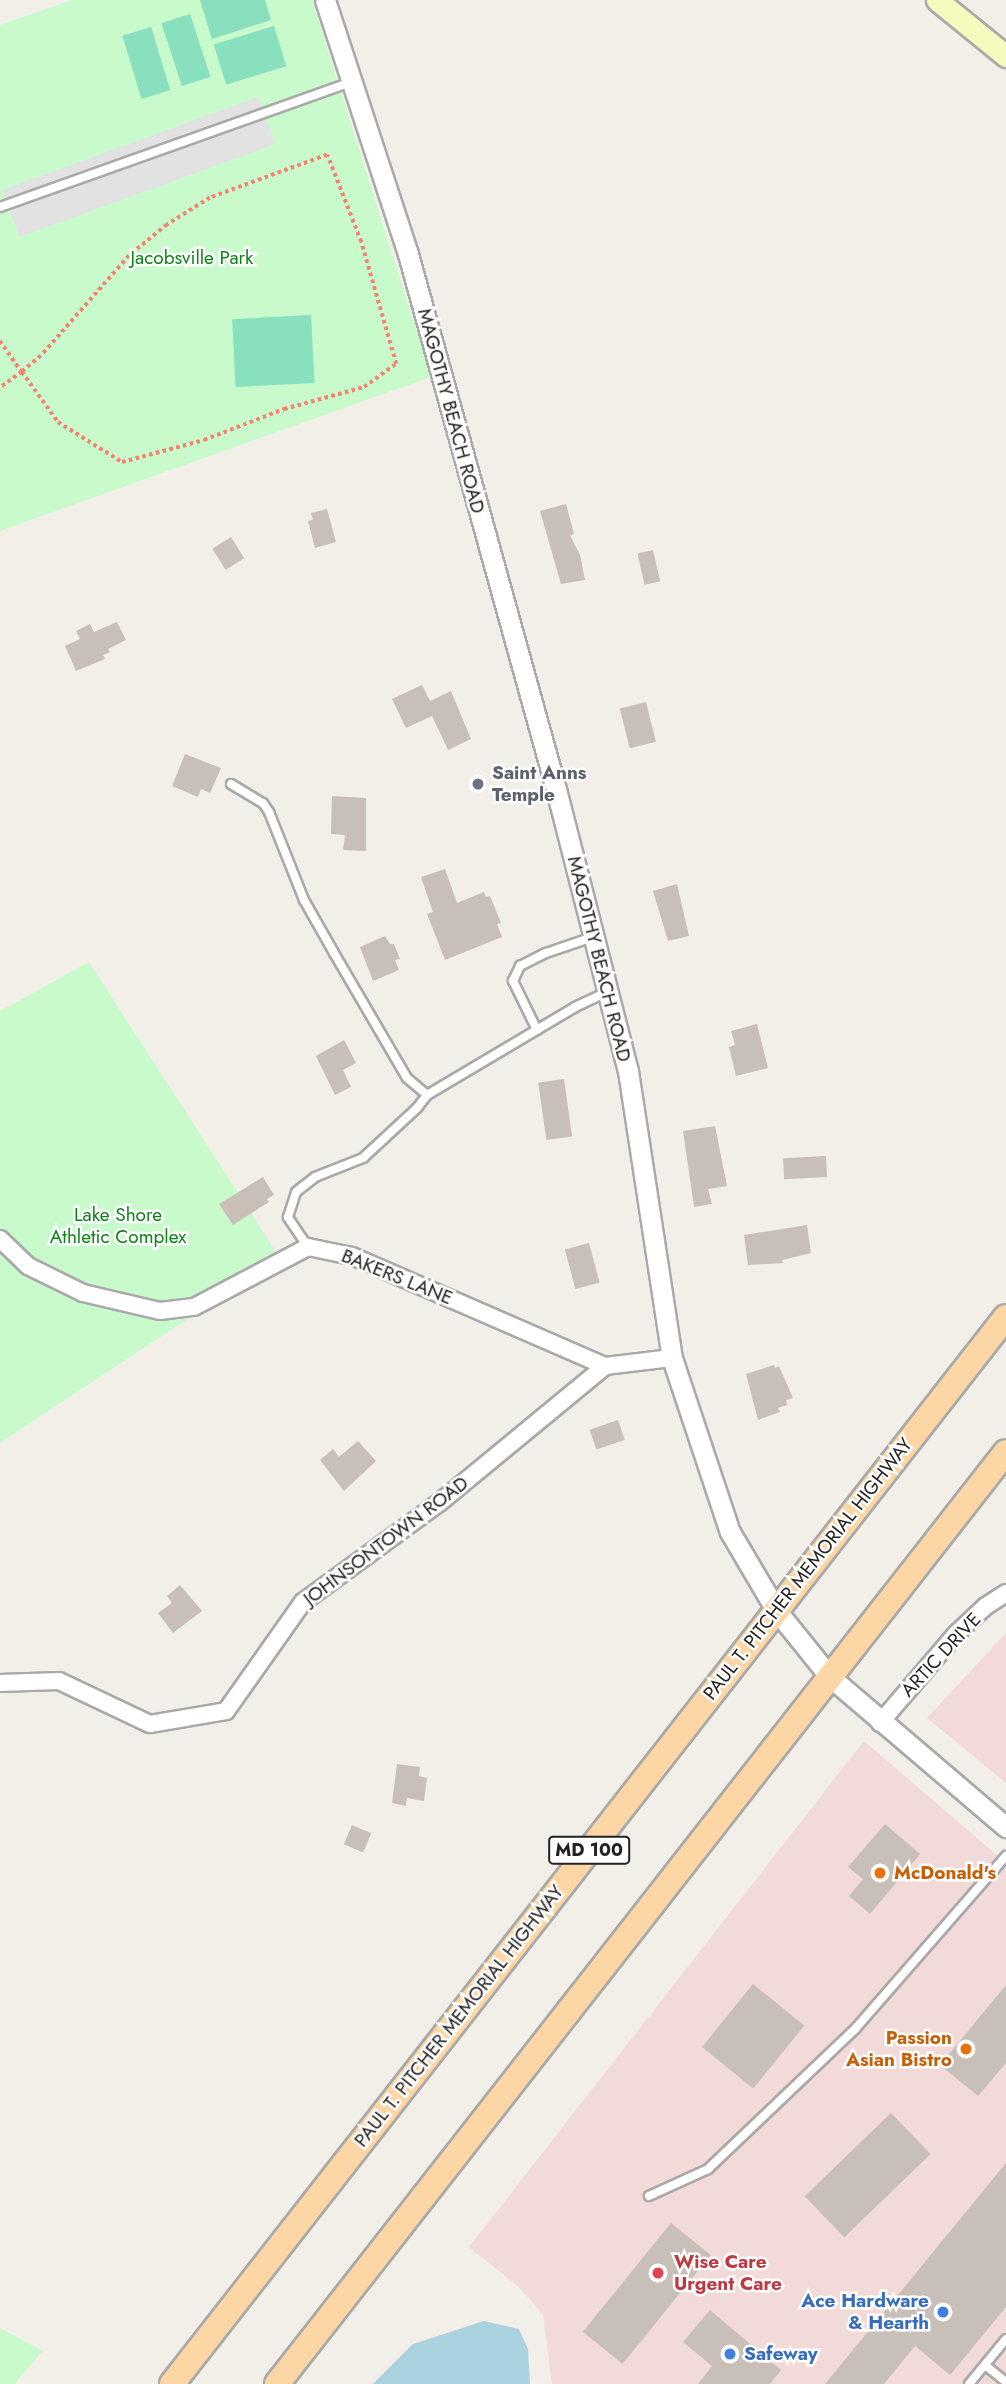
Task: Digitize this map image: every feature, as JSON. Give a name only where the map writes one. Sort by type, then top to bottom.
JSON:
[{"type":"main road","points":[[937,0],[1006,56]]},
{"type":"main road","name":"PAUL T. PITCHER MEMORIAL HIGHWAY","points":[[172,2384],[1006,1317]]},
{"type":"main road","points":[[277,2384],[1006,1452]]},
{"type":"street","name":"MAGOTHY BEACH ROAD","points":[[325,0],[408,254],[552,776],[628,1071],[672,1358],[730,1532],[776,1610],[829,1676],[880,1723],[1006,1827]]},
{"type":"street","points":[[0,1239],[28,1266],[83,1293],[160,1311],[194,1307],[308,1247]]},
{"type":"street","name":"BAKERS LANE","points":[[308,1247],[352,1256],[605,1366]]},
{"type":"street","points":[[605,1366],[672,1358]]},
{"type":"street","name":"JOHNSONTOWN ROAD","points":[[0,1683],[59,1681],[150,1724],[226,1711],[303,1602],[439,1503],[605,1366]]},
{"type":"street","name":"ARTIC DRIVE","points":[[880,1723],[957,1633],[986,1606],[1006,1593]]},
{"type":"lane","points":[[0,207],[352,82]]},
{"type":"lane","points":[[230,784],[263,803],[269,812],[304,900],[334,954],[407,1078],[427,1095]]},
{"type":"lane","points":[[537,1030],[513,981],[520,966],[546,953],[593,937]]},
{"type":"lane","points":[[308,1247],[288,1217],[296,1192],[315,1177],[363,1158],[417,1108],[427,1095],[607,992]]},
{"type":"lane","points":[[649,2196],[708,2169],[855,2029],[1006,1856]]},
{"type":"lane","points":[[969,2384],[1006,2339]]},
{"type":"lane","points":[[985,2365],[1006,2382]]},
{"type":"path","points":[[0,341],[22,372],[58,422],[122,462],[204,440],[284,410],[365,387],[396,364],[361,242],[327,155],[210,198],[167,225],[129,256],[63,332],[22,372],[0,388]]},
{"type":"shaded area","points":[[258,97],[275,144],[20,237],[2,190]]},
{"type":"shaded area","points":[[1006,1633],[1006,1783],[927,1718]]},
{"type":"shaded area","points":[[864,1741],[1006,1863],[1006,2384],[552,2384],[543,2315],[520,2288],[469,2247]]},
{"type":"green space","name":"Jacobsville Park","points":[[72,0],[312,0],[431,377],[0,531],[0,25]]},
{"type":"green space","points":[[200,0],[265,0],[271,20],[212,39]]},
{"type":"green space","points":[[190,14],[210,77],[182,86],[161,23]]},
{"type":"green space","points":[[274,26],[286,66],[226,85],[214,44]]},
{"type":"green space","points":[[151,27],[170,90],[142,99],[122,36]]},
{"type":"green space","points":[[311,315],[315,383],[236,387],[232,319]]},
{"type":"green space","name":"Lake Shore Athletic Complex","points":[[89,962],[280,1258],[0,1443],[0,1011]]},
{"type":"green space","points":[[0,2328],[43,2351],[14,2384],[0,2384]]},
{"type":"water","points":[[484,2321],[519,2329],[528,2349],[530,2384],[373,2384],[413,2344]]},
{"type":"building","points":[[566,504],[574,534],[570,535],[580,555],[585,580],[561,584],[540,511]]},
{"type":"building","points":[[327,509],[336,542],[315,548],[308,521],[313,520],[311,513]]},
{"type":"building","points":[[231,537],[244,558],[226,570],[212,549]]},
{"type":"building","points":[[653,550],[660,581],[645,585],[637,554]]},
{"type":"building","points":[[117,622],[126,640],[108,649],[110,652],[103,655],[105,659],[76,671],[65,646],[80,639],[76,631],[90,624],[94,632]]},
{"type":"building","points":[[422,685],[430,701],[451,691],[471,739],[448,750],[432,716],[406,728],[392,699]]},
{"type":"building","points":[[646,702],[656,742],[630,748],[620,709]]},
{"type":"building","points":[[185,754],[221,768],[210,793],[201,789],[198,797],[172,786]]},
{"type":"building","points":[[332,796],[366,798],[366,851],[343,850],[345,835],[331,834]]},
{"type":"building","points":[[445,869],[457,903],[484,892],[486,897],[490,896],[501,923],[497,924],[502,937],[445,960],[427,914],[433,912],[421,877]]},
{"type":"building","points":[[677,884],[689,936],[668,941],[653,891]]},
{"type":"building","points":[[385,936],[390,944],[394,944],[400,959],[395,960],[399,970],[373,981],[360,947]]},
{"type":"building","points":[[757,1024],[768,1068],[736,1076],[729,1047],[735,1045],[731,1031]]},
{"type":"building","points":[[344,1040],[356,1063],[343,1070],[351,1087],[335,1095],[316,1056]]},
{"type":"building","points":[[564,1079],[572,1136],[546,1140],[538,1083]]},
{"type":"building","points":[[715,1126],[727,1186],[708,1189],[712,1204],[694,1207],[683,1131]]},
{"type":"building","points":[[826,1156],[827,1177],[784,1179],[783,1158]]},
{"type":"building","points":[[263,1177],[274,1195],[267,1199],[269,1202],[233,1225],[219,1204]]},
{"type":"building","points":[[807,1225],[811,1253],[782,1260],[783,1263],[748,1265],[744,1235]]},
{"type":"building","points":[[589,1243],[600,1283],[575,1289],[565,1249]]},
{"type":"building","points":[[774,1365],[775,1368],[779,1366],[793,1398],[786,1400],[787,1405],[778,1408],[780,1412],[758,1420],[746,1374]]},
{"type":"building","points":[[618,1420],[625,1440],[596,1450],[590,1430]]},
{"type":"building","points":[[358,1441],[376,1461],[344,1491],[320,1460],[333,1449],[339,1457]]},
{"type":"building","points":[[180,1585],[202,1611],[173,1633],[158,1613],[172,1603],[167,1596]]},
{"type":"building","points":[[397,1764],[420,1767],[419,1776],[427,1778],[424,1801],[407,1798],[406,1806],[392,1803]]},
{"type":"building","name":"McDonald's","points":[[885,1824],[920,1854],[870,1914],[849,1896],[863,1879],[848,1867]]},
{"type":"building","points":[[352,1825],[371,1833],[363,1853],[344,1844]]},
{"type":"building","points":[[753,1984],[804,2026],[753,2088],[702,2047]]},
{"type":"building","points":[[1006,1985],[1006,2063],[978,2096],[940,2065]]},
{"type":"building","points":[[891,2113],[931,2154],[844,2237],[805,2196]]},
{"type":"building","points":[[1006,2163],[1006,2307],[950,2375],[915,2346],[884,2384],[825,2384]]},
{"type":"building","points":[[671,2223],[711,2255],[623,2364],[583,2332]]},
{"type":"building","name":"Safeway","points":[[710,2310],[781,2370],[770,2384],[698,2384],[712,2366],[683,2342]]},
{"type":"place","name":"Saint Anns Temple","points":[[478,784]]},
{"type":"place","name":"McDonald's","points":[[880,1873]]},
{"type":"place","name":"Passion Asian Bistro","points":[[966,2049]]},
{"type":"place","name":"Wise Care Urgent Care","points":[[658,2273]]},
{"type":"place","name":"Ace Hardware & Hearth","points":[[943,2312]]},
{"type":"place","name":"Safeway","points":[[730,2354]]}]
